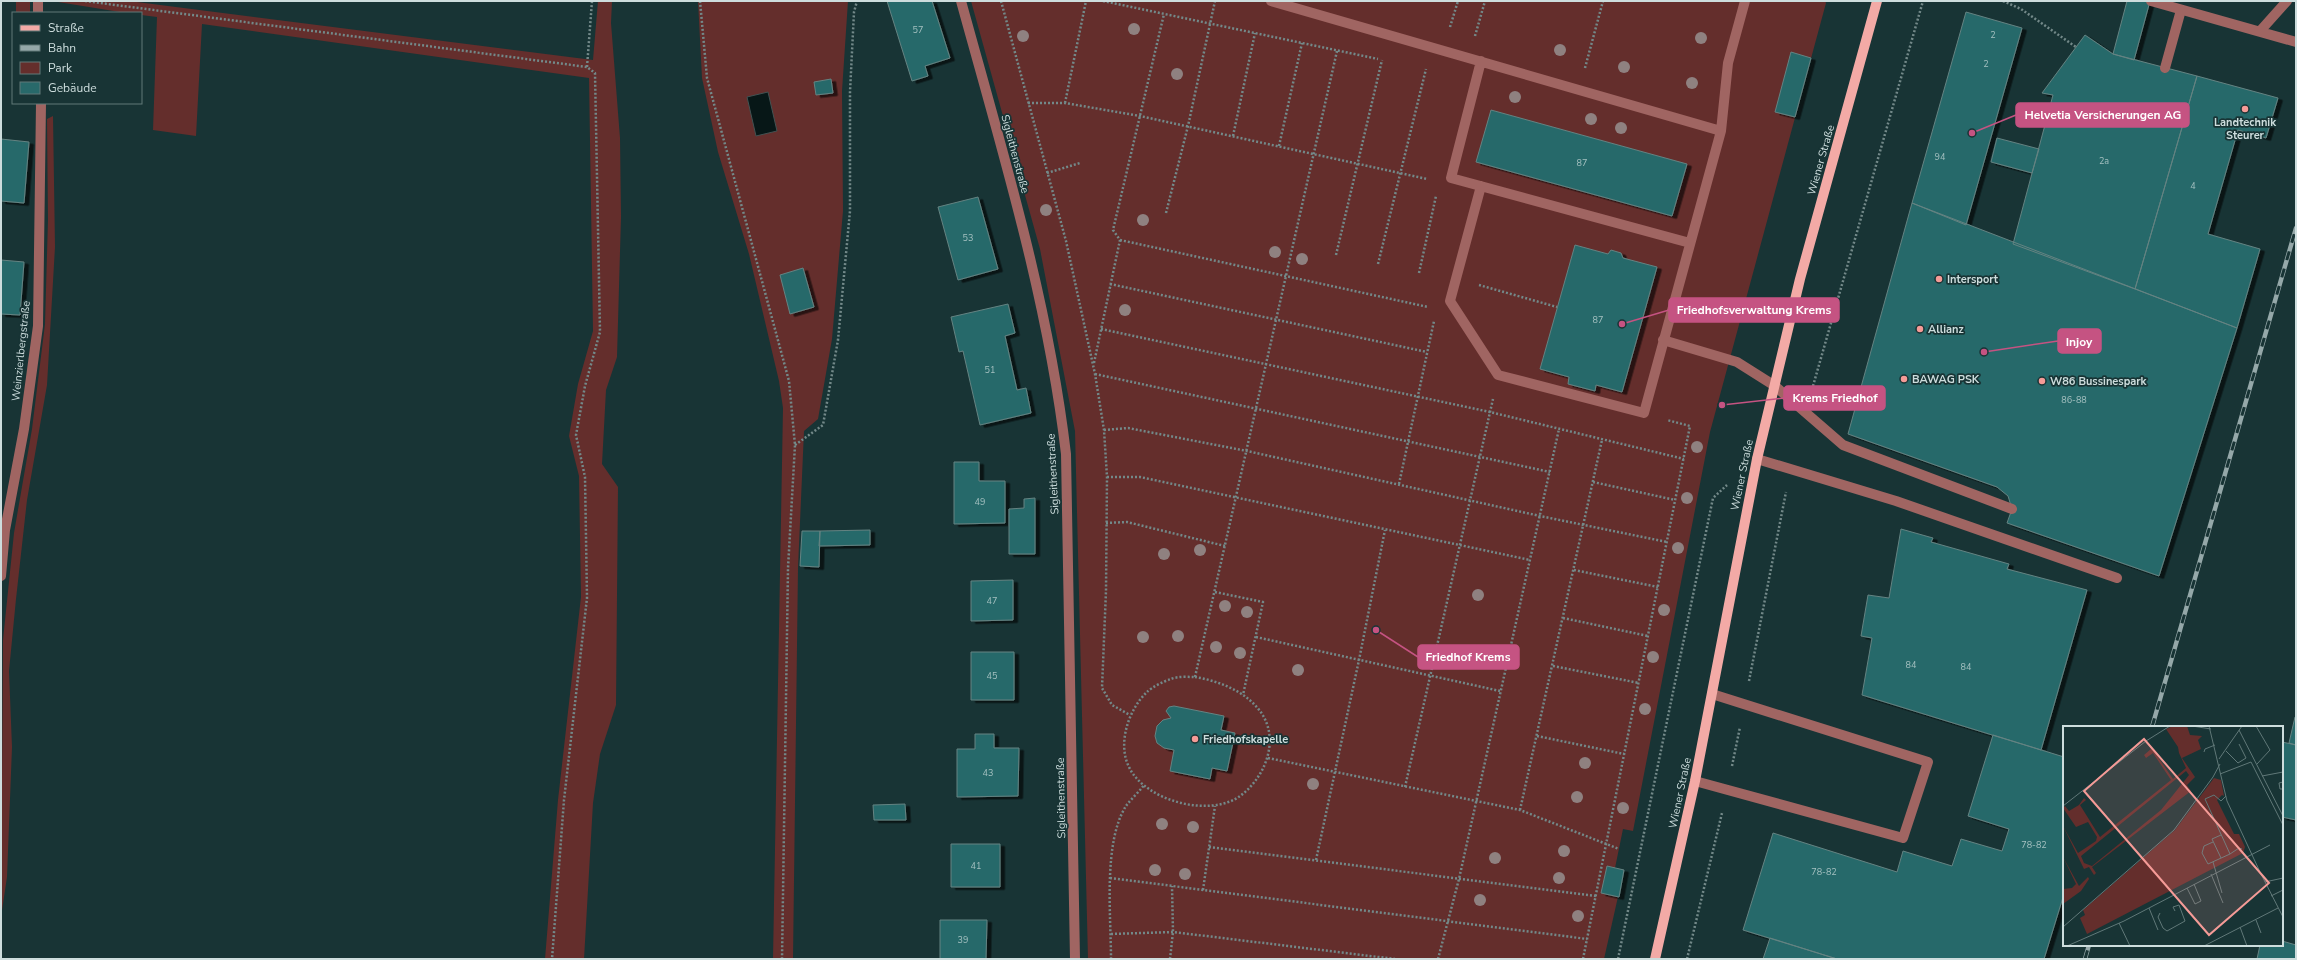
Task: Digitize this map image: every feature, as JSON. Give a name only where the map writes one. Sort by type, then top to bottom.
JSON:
[{"type":"main road","name":"Wiener Straße","points":[[1655,959],[1695,781],[1757,459],[1800,280],[1877,1]]},
{"type":"street","points":[[38,1],[38,12]]},
{"type":"street","name":"Sigleithenstraße","points":[[961,1],[1029,251],[1061,410],[1066,454],[1076,959]]},
{"type":"street","points":[[1271,1],[1721,131]]},
{"type":"street","points":[[1481,186],[1450,301],[1498,375],[1644,413],[1721,131],[1728,63],[1745,1]]},
{"type":"street","points":[[2151,1],[2261,30],[2296,42]]},
{"type":"street","points":[[2261,30],[2287,1]]},
{"type":"street","points":[[2165,68],[2181,10]]},
{"type":"street","points":[[1481,61],[1451,178],[1690,243]]},
{"type":"street","name":"Weinzierlbergstraße","points":[[1,576],[5,530],[24,429],[38,326],[41,104]]},
{"type":"street","points":[[1663,340],[1737,362],[1775,386],[1806,411],[1843,445],[2012,509]]},
{"type":"street","points":[[1757,459],[1896,501],[2117,578]]},
{"type":"street","points":[[1695,781],[1903,838],[1928,762],[1712,694]]},
{"type":"path","points":[[84,1],[587,67],[595,73],[600,332],[584,386],[576,435],[585,477],[587,598],[564,800],[552,959]]},
{"type":"path","points":[[587,67],[592,1]]},
{"type":"path","points":[[700,1],[707,78],[789,381],[795,446],[788,576],[782,959]]},
{"type":"path","points":[[795,446],[823,426],[838,340],[850,211],[850,92],[854,12],[856,1]]},
{"type":"path","points":[[1065,103],[1086,1]]},
{"type":"path","points":[[1103,1],[1302,44],[1389,61]]},
{"type":"path","points":[[1166,213],[1188,126],[1215,1]]},
{"type":"path","points":[[1468,58],[1485,1]]},
{"type":"path","points":[[1579,90],[1603,1]]},
{"type":"path","points":[[1806,411],[1922,1]]},
{"type":"path","points":[[2003,1],[2021,9],[2076,47]]},
{"type":"path","points":[[1164,14],[1113,230],[1120,240],[1286,278],[1429,307]]},
{"type":"path","points":[[1233,136],[1255,33]]},
{"type":"path","points":[[1279,146],[1302,44]]},
{"type":"path","points":[[1195,677],[1337,51]]},
{"type":"path","points":[[1336,255],[1356,163],[1360,154],[1382,60]]},
{"type":"path","points":[[1418,67],[1433,70]]},
{"type":"path","points":[[1378,264],[1399,173],[1403,166],[1426,69]]},
{"type":"path","points":[[1028,103],[1065,103],[1140,116],[1433,180]]},
{"type":"path","points":[[1047,173],[1080,163]]},
{"type":"path","points":[[1419,273],[1438,189]]},
{"type":"path","points":[[1093,365],[1120,240]]},
{"type":"path","points":[[1456,279],[1558,307]]},
{"type":"path","points":[[1110,284],[1427,352]]},
{"type":"path","points":[[1399,484],[1435,316]]},
{"type":"path","points":[[1101,329],[1490,412],[1684,459]]},
{"type":"path","points":[[1095,374],[1550,472]]},
{"type":"path","points":[[1405,787],[1498,375]]},
{"type":"path","points":[[1583,959],[1690,426],[1644,413]]},
{"type":"path","points":[[1104,430],[1128,428],[1246,451],[1540,516],[1667,542]]},
{"type":"path","points":[[1438,959],[1459,879],[1559,429]]},
{"type":"path","points":[[1520,810],[1602,440]]},
{"type":"path","points":[[1107,478],[1140,477],[1530,560]]},
{"type":"path","points":[[1593,482],[1676,500]]},
{"type":"path","points":[[1618,959],[1713,498]]},
{"type":"path","points":[[1106,523],[1127,522],[1225,546]]},
{"type":"path","points":[[1316,860],[1359,660],[1385,529]]},
{"type":"path","points":[[1574,570],[1658,587]]},
{"type":"path","points":[[1215,592],[1263,602],[1243,695]]},
{"type":"path","points":[[1563,618],[1648,636]]},
{"type":"path","points":[[1256,637],[1500,692]]},
{"type":"path","points":[[1553,666],[1639,683]]},
{"type":"path","points":[[1195,677],[1219,682],[1243,695],[1261,712],[1270,735],[1268,758],[1256,782],[1239,797],[1215,806],[1190,806],[1166,798],[1144,785],[1128,767],[1124,742],[1130,715],[1148,691],[1172,678],[1195,677]]},
{"type":"path","points":[[1537,736],[1624,754]]},
{"type":"path","points":[[1268,758],[1520,810],[1619,849]]},
{"type":"path","points":[[1111,959],[1110,878],[1113,841],[1126,806],[1144,785]]},
{"type":"path","points":[[1203,890],[1215,806]]},
{"type":"path","points":[[1210,848],[1596,896]]},
{"type":"path","points":[[1110,878],[1587,939]]},
{"type":"path","points":[[1170,959],[1173,932],[1172,886]]},
{"type":"path","points":[[1111,934],[1173,932],[1395,959]]},
{"type":"green space","points":[[16,1],[30,1],[30,12],[16,12]]},
{"type":"green space","points":[[52,1],[129,1],[593,60],[598,1],[612,1],[611,23],[620,138],[621,217],[617,357],[606,390],[602,464],[618,487],[616,705],[600,754],[593,803],[584,959],[545,959],[558,800],[581,597],[579,476],[569,436],[578,384],[593,331],[589,78],[202,24],[196,136],[153,130],[157,17],[142,15],[142,12],[120,12]]},
{"type":"green space","points":[[698,1],[848,1],[842,91],[843,211],[832,339],[818,419],[804,431],[798,568],[793,959],[773,959],[783,408],[779,381],[749,254],[718,152],[702,78]]},
{"type":"green space","points":[[971,1],[1825,1],[1826,3],[1710,432],[1633,831],[1623,829],[1615,868],[1624,870],[1604,959],[1088,959],[1075,431],[1040,249]]},
{"type":"green space","points":[[53,116],[55,247],[47,385],[27,500],[9,671],[12,747],[7,877],[1,917],[3,640],[14,533],[32,429],[45,324],[48,220],[47,119]]},
{"type":"shaded area","points":[[768,92],[777,131],[756,136],[747,97]]},
{"type":"building","points":[[887,1],[932,1],[950,58],[925,66],[928,76],[912,81]]},
{"type":"building","points":[[2127,1],[2150,1],[2134,60],[2113,54]]},
{"type":"building","points":[[1966,12],[2022,28],[1966,225],[1912,203]]},
{"type":"building","points":[[2085,35],[2113,54],[2197,76],[2135,289],[2013,244],[2053,95],[2042,93]]},
{"type":"building","points":[[1791,52],[1811,58],[1795,117],[1775,112]]},
{"type":"building","points":[[2197,76],[2278,98],[2266,138],[2238,130],[2208,234],[2260,249],[2237,328],[2135,289]]},
{"type":"building","points":[[831,79],[833,93],[816,95],[814,82]]},
{"type":"building","points":[[1491,110],[1687,164],[1672,216],[1476,162]]},
{"type":"building","points":[[1997,138],[2039,149],[2032,173],[1991,162]]},
{"type":"building","points":[[1,139],[29,142],[24,203],[1,201]]},
{"type":"building","points":[[978,197],[998,269],[958,280],[938,207]]},
{"type":"building","name":"W86 Bussinespark","points":[[1912,203],[2237,328],[2159,576],[2007,523],[2012,509],[2008,496],[1997,487],[1848,434]]},
{"type":"building","points":[[1575,245],[1608,254],[1611,250],[1621,253],[1623,258],[1657,267],[1622,392],[1596,385],[1595,391],[1568,384],[1569,377],[1540,369]]},
{"type":"building","points":[[1,260],[24,262],[20,315],[1,314]]},
{"type":"building","points":[[803,268],[814,307],[790,314],[780,275]]},
{"type":"building","points":[[1008,304],[1015,333],[1005,336],[1017,390],[1026,388],[1031,413],[980,425],[963,351],[959,352],[951,317]]},
{"type":"building","points":[[954,462],[979,462],[979,481],[1005,481],[1005,523],[954,524]]},
{"type":"building","points":[[1035,498],[1035,554],[1009,554],[1009,509],[1024,508],[1024,499]]},
{"type":"building","points":[[1901,529],[1933,538],[1931,542],[2009,564],[2007,569],[2087,590],[2041,750],[1862,695],[1872,638],[1861,636],[1868,595],[1889,598]]},
{"type":"building","points":[[870,530],[870,545],[819,546],[820,531]]},
{"type":"building","points":[[802,531],[820,531],[819,567],[800,566]]},
{"type":"building","points":[[1013,580],[1013,620],[971,621],[971,581]]},
{"type":"building","points":[[971,652],[1014,652],[1014,700],[971,700]]},
{"type":"building","name":"Friedhofskapelle","points":[[1174,706],[1224,716],[1221,730],[1235,733],[1227,771],[1212,768],[1210,779],[1170,771],[1174,750],[1164,748],[1157,743],[1155,736],[1157,726],[1163,720],[1171,718],[1166,711],[1169,707]]},
{"type":"building","points":[[2296,717],[2296,745],[2289,743]]},
{"type":"building","points":[[975,734],[994,734],[994,748],[1019,748],[1018,796],[957,797],[957,749],[975,749]]},
{"type":"building","points":[[1993,735],[2063,757],[2063,897],[2044,959],[1837,959],[1743,930],[1773,833],[1897,872],[1903,851],[1952,866],[1961,839],[2002,851],[2009,829],[1968,816]]},
{"type":"building","points":[[2283,742],[2296,745],[2296,820],[2283,817]]},
{"type":"building","points":[[905,804],[906,820],[874,820],[873,805]]},
{"type":"building","points":[[951,844],[1000,844],[1000,887],[951,887]]},
{"type":"building","points":[[1607,866],[1624,870],[1619,897],[1601,893]]},
{"type":"building","points":[[940,920],[987,920],[986,959],[940,959]]},
{"type":"building","points":[[1770,938],[1837,959],[1763,959]]},
{"type":"building","points":[[2283,941],[2296,945],[2296,959],[2257,959],[2260,946],[2283,946]]},
{"type":"railway","points":[[2152,726],[2296,228]]},
{"type":"railway","points":[[2085,959],[2089,946]]},
{"type":"place","name":"Landtechnik Steurer","points":[[2245,109]]},
{"type":"place","name":"Helvetia Versicherungen AG","points":[[1972,133]]},
{"type":"place","name":"Intersport","points":[[1939,279]]},
{"type":"place","name":"Friedhofsverwaltung Krems","points":[[1622,324]]},
{"type":"place","name":"Allianz","points":[[1920,329]]},
{"type":"place","name":"Injoy","points":[[1984,352]]},
{"type":"place","name":"BAWAG PSK","points":[[1904,379]]},
{"type":"place","name":"W86 Bussinespark","points":[[2042,381]]},
{"type":"place","name":"Krems Friedhof","points":[[1722,405]]},
{"type":"place","name":"Friedhof Krems","points":[[1376,630]]},
{"type":"place","name":"Friedhofskapelle","points":[[1195,739]]}]
